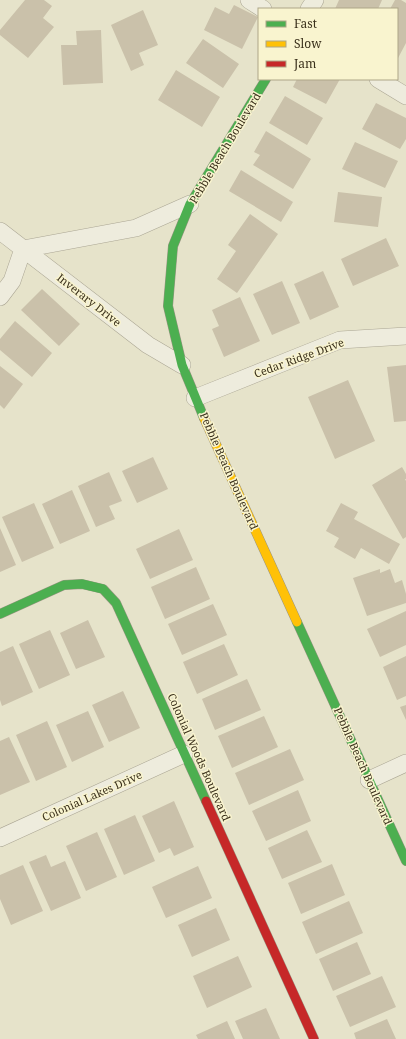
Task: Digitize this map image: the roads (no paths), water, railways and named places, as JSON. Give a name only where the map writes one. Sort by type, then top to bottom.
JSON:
[{"type":"street","points":[[249,0],[261,8]]},
{"type":"street","name":"Pebble Beach Boulevard","points":[[265,80],[190,204],[173,246],[168,306],[182,365],[195,398],[406,861]]},
{"type":"street","points":[[380,80],[406,96]]},
{"type":"street","points":[[0,297],[12,281],[23,249],[136,228],[190,204]]},
{"type":"street","name":"Inverary Drive","points":[[0,231],[148,345],[182,365]]},
{"type":"street","name":"Cedar Ridge Drive","points":[[195,398],[340,340],[406,336]]},
{"type":"street","name":"Colonial Woods Boulevard","points":[[0,614],[64,585],[82,584],[102,589],[116,603],[314,1039]]},
{"type":"street","name":"Colonial Lakes Drive","points":[[0,838],[184,754]]},
{"type":"street","points":[[369,780],[406,763]]}]
